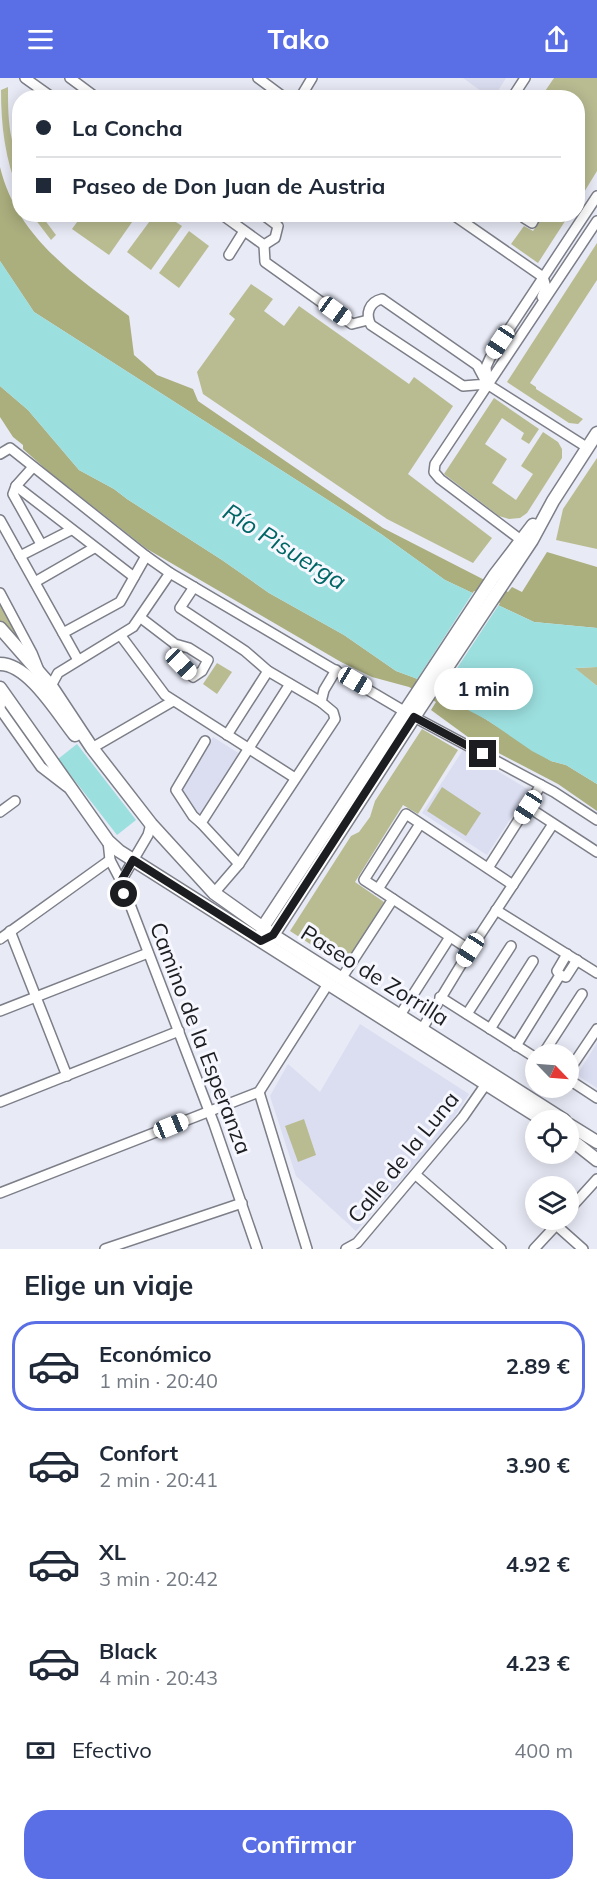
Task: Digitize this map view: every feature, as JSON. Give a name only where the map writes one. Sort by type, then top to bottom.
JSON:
[{"type":"main road","points":[[499,579],[532,540],[553,501],[597,433]]},
{"type":"main road","points":[[261,941],[263,927],[420,699],[499,579],[521,540],[553,501]]},
{"type":"main road","name":"Paseo de Zorrilla","points":[[0,628],[51,686],[92,748],[151,824],[214,893],[273,935],[548,1110]]},
{"type":"main road","name":"Paseo de Zorrilla","points":[[0,664],[9,664],[32,680],[111,781],[122,787]]},
{"type":"main road","name":"Paseo de Zorrilla","points":[[1,690],[108,841],[133,860],[527,1110]]},
{"type":"main road","points":[[261,941],[273,935],[410,714]]},
{"type":"main road","points":[[579,1131],[597,1142]]},
{"type":"main road","points":[[579,1146],[597,1160]]},
{"type":"street","points":[[25,78],[42,90]]},
{"type":"street","points":[[70,78],[85,90]]},
{"type":"street","points":[[258,78],[274,90]]},
{"type":"street","points":[[585,214],[597,196]]},
{"type":"street","points":[[521,540],[440,479],[434,472],[436,461],[597,220]]},
{"type":"street","points":[[232,222],[264,245]]},
{"type":"street","points":[[264,245],[275,238],[278,226],[273,222]]},
{"type":"street","points":[[464,222],[543,277],[546,290],[537,305],[534,316]]},
{"type":"street","points":[[487,384],[486,364],[580,222]]},
{"type":"street","points":[[229,255],[244,231]]},
{"type":"street","points":[[264,245],[265,262],[352,324],[368,320]]},
{"type":"street","points":[[471,407],[463,386],[371,325],[368,320],[370,306],[376,300],[382,299],[388,302],[477,365],[487,384],[588,448]]},
{"type":"street","points":[[521,310],[534,316]]},
{"type":"street","points":[[463,386],[487,384]]},
{"type":"street","points":[[0,454],[10,448],[170,573],[410,714],[541,785],[597,820]]},
{"type":"street","points":[[33,467],[16,486],[14,494],[41,544]]},
{"type":"street","points":[[16,486],[134,577]]},
{"type":"street","points":[[0,520],[78,660]]},
{"type":"street","points":[[20,556],[71,530]]},
{"type":"street","points":[[35,582],[94,548]]},
{"type":"street","points":[[63,633],[120,602],[146,556]]},
{"type":"street","points":[[51,686],[57,673],[134,627],[170,573]]},
{"type":"street","points":[[194,587],[180,609],[245,651],[268,670],[321,702],[333,712],[335,719],[239,864],[214,893]]},
{"type":"street","name":"Paseo de Zorrilla","points":[[0,593],[39,671]]},
{"type":"street","points":[[141,618],[175,644]]},
{"type":"street","points":[[121,636],[165,695],[296,778]]},
{"type":"street","points":[[227,735],[268,670]]},
{"type":"street","points":[[321,702],[324,690],[336,670]]},
{"type":"street","points":[[201,823],[290,684]]},
{"type":"street","points":[[92,748],[173,701]]},
{"type":"street","points":[[205,741],[176,790],[193,816],[239,864]]},
{"type":"street","points":[[488,868],[541,785]]},
{"type":"street","points":[[0,812],[15,801]]},
{"type":"street","points":[[528,807],[597,852]]},
{"type":"street","points":[[470,950],[364,880],[406,814],[513,885]]},
{"type":"street","points":[[121,881],[148,835],[151,824]]},
{"type":"street","points":[[378,889],[420,824]]},
{"type":"street","points":[[422,1029],[470,950],[553,824]]},
{"type":"street","name":"Camino de la Esperanza","points":[[108,841],[110,860],[121,881],[209,1110],[257,1249]]},
{"type":"street","points":[[0,939],[110,860]]},
{"type":"street","points":[[341,979],[393,899]]},
{"type":"street","points":[[496,910],[597,973]]},
{"type":"street","points":[[10,931],[67,1076]]},
{"type":"street","points":[[400,1016],[450,937]]},
{"type":"street","points":[[466,1014],[511,946]]},
{"type":"street","points":[[0,1011],[148,953]]},
{"type":"street","points":[[567,954],[557,971],[560,975],[566,977],[577,960]]},
{"type":"street","points":[[490,1029],[533,962]]},
{"type":"street","points":[[516,1046],[560,975]]},
{"type":"street","points":[[0,1193],[259,1092],[328,984]]},
{"type":"street","points":[[550,1044],[582,994]]},
{"type":"street","points":[[440,997],[525,1051]]},
{"type":"street","points":[[579,1056],[597,1029]]},
{"type":"street","points":[[0,1102],[178,1031]]},
{"type":"street","name":"Calle de la Luna","points":[[346,1249],[360,1246],[463,1117],[486,1084]]},
{"type":"street","points":[[579,1086],[597,1098]]},
{"type":"street","points":[[259,1092],[307,1249]]},
{"type":"street","points":[[416,1175],[501,1249]]},
{"type":"street","points":[[579,1199],[597,1179]]},
{"type":"street","points":[[105,1249],[242,1203]]},
{"type":"street","points":[[534,1249],[552,1230]]},
{"type":"street","points":[[566,1230],[583,1249]]},
{"type":"shaded area","points":[[463,78],[506,78],[498,90],[480,90]]},
{"type":"shaded area","points":[[554,78],[597,78],[597,171],[585,191],[585,90],[546,90]]},
{"type":"shaded area","points":[[8,87],[12,174],[3,129],[1,90]]},
{"type":"shaded area","points":[[0,167],[12,199],[12,222],[26,222],[50,252],[68,269],[129,316],[134,355],[157,375],[193,389],[198,401],[383,528],[508,592],[512,587],[522,592],[547,552],[597,567],[597,628],[534,622],[445,580],[381,534],[34,312],[0,261]]},
{"type":"shaded area","points":[[37,222],[46,222],[56,235],[51,240]]},
{"type":"shaded area","points":[[77,222],[132,222],[109,255],[72,229]]},
{"type":"shaded area","points":[[149,222],[176,222],[182,226],[151,270],[127,252]]},
{"type":"shaded area","points":[[539,222],[564,222],[538,263],[511,244],[524,226],[533,231]]},
{"type":"shaded area","points":[[189,231],[209,246],[179,288],[159,273]]},
{"type":"shaded area","points":[[597,243],[597,280],[530,383],[583,419],[578,424],[569,423],[507,382]]},
{"type":"shaded area","points":[[251,284],[273,299],[264,311],[284,326],[299,306],[409,384],[414,377],[453,406],[408,474],[492,538],[473,563],[387,519],[203,394],[197,372],[235,319],[229,314]]},
{"type":"shaded area","points":[[0,386],[28,410],[79,470],[114,489],[269,593],[344,635],[396,671],[443,692],[551,761],[566,765],[597,784],[597,811],[558,784],[468,737],[431,710],[436,702],[409,687],[372,677],[341,662],[147,549],[23,449],[23,445],[13,437],[0,417]]},
{"type":"shaded area","points":[[494,398],[539,429],[529,444],[521,439],[524,433],[502,418],[485,444],[507,459],[492,483],[516,500],[533,474],[521,466],[543,432],[558,442],[562,449],[562,458],[527,513],[520,518],[509,519],[499,516],[444,474]]},
{"type":"shaded area","points":[[597,458],[597,549],[556,540],[563,509]]},
{"type":"shaded area","points":[[0,600],[22,638],[18,640],[0,623]]},
{"type":"shaded area","points":[[217,663],[232,672],[217,694],[203,684]]},
{"type":"shaded area","points":[[597,667],[597,686],[574,668]]},
{"type":"shaded area","points":[[422,729],[458,750],[418,814],[403,805],[355,882],[384,902],[344,966],[290,931],[351,836],[359,832],[370,817],[375,801]]},
{"type":"shaded area","points":[[213,737],[240,754],[203,813],[193,820],[179,805],[180,791]]},
{"type":"shaded area","points":[[463,750],[529,790],[487,855],[422,813]]},
{"type":"shaded area","points":[[442,787],[481,813],[466,836],[427,811]]},
{"type":"shaded area","points":[[360,1024],[469,1094],[447,1128],[356,1231],[296,1176],[270,1096],[288,1064],[320,1092]]},
{"type":"shaded area","points":[[597,1043],[597,1088],[579,1076],[579,1072]]},
{"type":"shaded area","points":[[304,1119],[316,1155],[298,1162],[285,1126]]},
{"type":"water","name":"Río Pisuerga","points":[[0,261],[34,312],[381,534],[445,580],[534,622],[597,628],[597,667],[575,668],[597,686],[597,784],[566,765],[551,761],[532,751],[443,692],[396,671],[344,635],[269,593],[114,489],[79,470],[28,410],[0,386]]},
{"type":"water","points":[[77,744],[136,820],[117,835],[58,759]]},
{"type":"pier","points":[[474,591],[500,603],[440,694],[416,681]]},
{"type":"route","points":[[124,894],[121,881],[133,860],[261,941],[273,935],[414,717],[483,754]]}]
